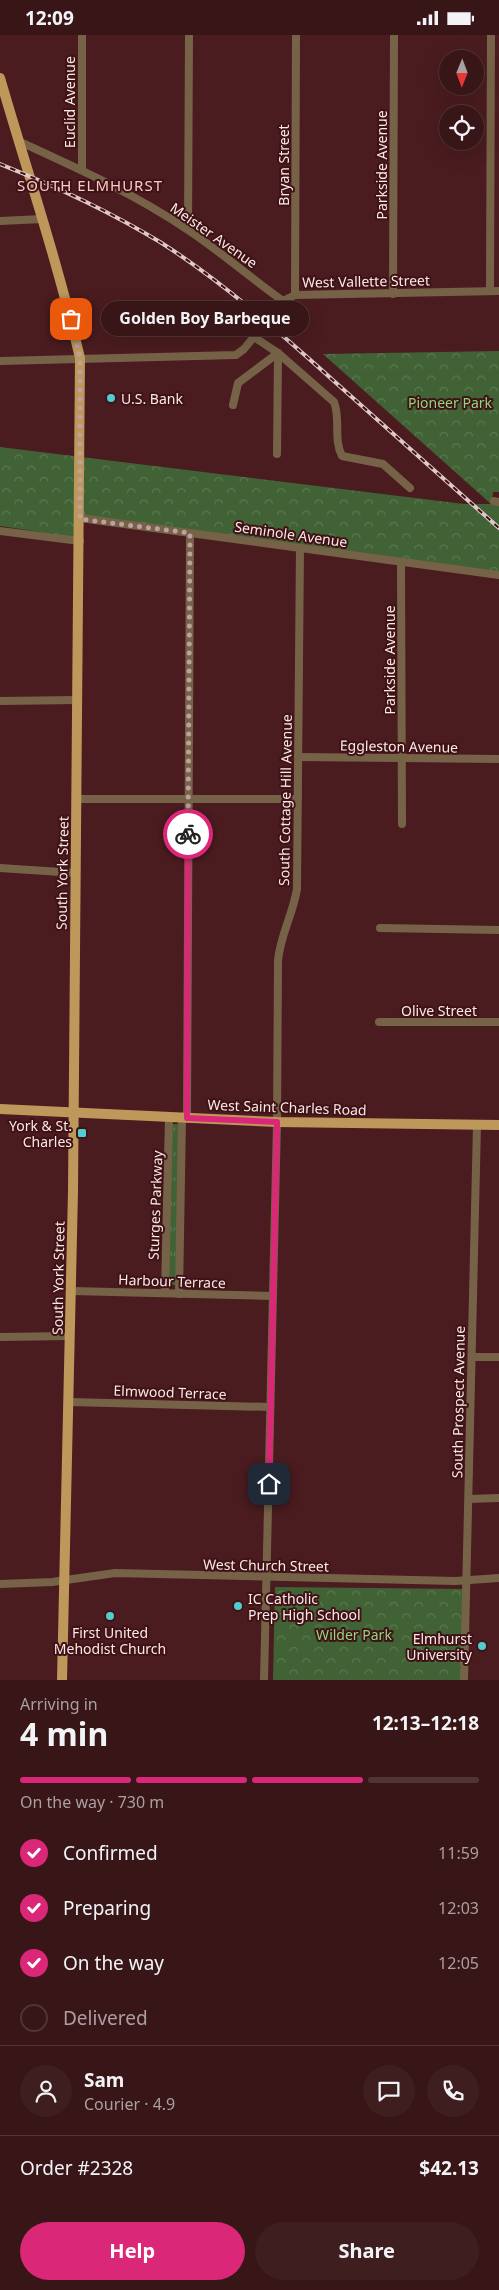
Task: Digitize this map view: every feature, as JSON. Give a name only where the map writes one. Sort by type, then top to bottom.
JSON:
[{"type":"main road","name":"South York Street","points":[[0,78],[71,319],[80,358],[74,1112],[62,1680]]},
{"type":"main road","name":"West Saint Charles Road","points":[[0,1109],[277,1122],[499,1125]]},
{"type":"street","name":"Euclid Avenue","points":[[82,35],[82,170]]},
{"type":"street","points":[[188,229],[189,35]]},
{"type":"street","name":"Bryan Street","points":[[295,295],[296,35]]},
{"type":"street","name":"Parkside Avenue","points":[[393,294],[394,35]]},
{"type":"street","points":[[490,291],[490,175],[495,60],[491,35]]},
{"type":"street","name":"Meister Avenue","points":[[18,141],[82,170],[188,229],[241,267],[283,301]]},
{"type":"street","points":[[490,175],[499,175]]},
{"type":"street","points":[[0,221],[42,219]]},
{"type":"street","name":"West Vallette Street","points":[[0,361],[236,355],[254,337],[283,301],[295,295],[499,291]]},
{"type":"street","points":[[254,337],[278,353],[334,402],[337,409],[338,449],[342,455],[384,464],[410,488]]},
{"type":"street","points":[[233,405],[238,383],[278,353]]},
{"type":"street","points":[[277,454],[278,353]]},
{"type":"street","name":"Seminole Avenue","points":[[80,519],[499,575]]},
{"type":"street","points":[[0,531],[80,541]]},
{"type":"street","name":"Sturges Parkway","points":[[179,1294],[185,1118],[190,533]]},
{"type":"street","name":"South Cottage Hill Avenue","points":[[264,1680],[277,1122],[278,961],[280,943],[293,908],[297,889],[300,548]]},
{"type":"street","name":"Parkside Avenue","points":[[401,562],[402,824]]},
{"type":"street","points":[[0,701],[78,700]]},
{"type":"street","name":"Eggleston Avenue","points":[[298,757],[499,759]]},
{"type":"street","points":[[77,799],[298,799]]},
{"type":"street","points":[[0,868],[76,873]]},
{"type":"street","points":[[380,928],[499,929]]},
{"type":"street","name":"Olive Street","points":[[379,1022],[499,1022]]},
{"type":"street","name":"Sturges Parkway","points":[[165,1293],[170,1117]]},
{"type":"street","name":"South Prospect Avenue","points":[[464,1680],[477,1125]]},
{"type":"street","name":"Harbour Terrace","points":[[71,1291],[272,1296]]},
{"type":"street","points":[[0,1337],[70,1336]]},
{"type":"street","points":[[472,1357],[499,1357]]},
{"type":"street","name":"Elmwood Terrace","points":[[69,1402],[270,1407]]},
{"type":"street","points":[[469,1499],[499,1498]]},
{"type":"street","name":"West Church Street","points":[[0,1583],[65,1580],[115,1573],[455,1581],[499,1578]]},
{"type":"green space","name":"Pioneer Park","points":[[499,351],[499,492],[493,492],[492,503],[499,504],[499,574],[76,515],[75,537],[0,526],[0,447],[464,504],[491,504],[323,354]]},
{"type":"green space","points":[[171,1124],[180,1124],[176,1285],[167,1285]]},
{"type":"green space","name":"Wilder Park","points":[[275,1587],[464,1589],[461,1680],[273,1680]]},
{"type":"railway","points":[[0,164],[101,209],[183,257],[250,308],[499,528]]},
{"type":"way so far","points":[[71,319],[80,358],[80,519],[190,533],[188,834]]},
{"type":"place","name":"Golden Boy Barbeque","points":[[71,319]]},
{"type":"place","name":"U.S. Bank","points":[[111,398]]},
{"type":"place","name":"York & St. Charles","points":[[82,1133]]},
{"type":"place","name":"IC Catholic Prep High School","points":[[238,1606]]},
{"type":"place","name":"First United Mehodist Church","points":[[110,1616]]},
{"type":"place","name":"Elmhurst University","points":[[482,1646]]},
{"type":"district","name":"SOUTH ELMHURST","points":[[90,185]]},
{"type":"route","points":[[188,834],[187,1118],[277,1122],[269,1484]]}]
